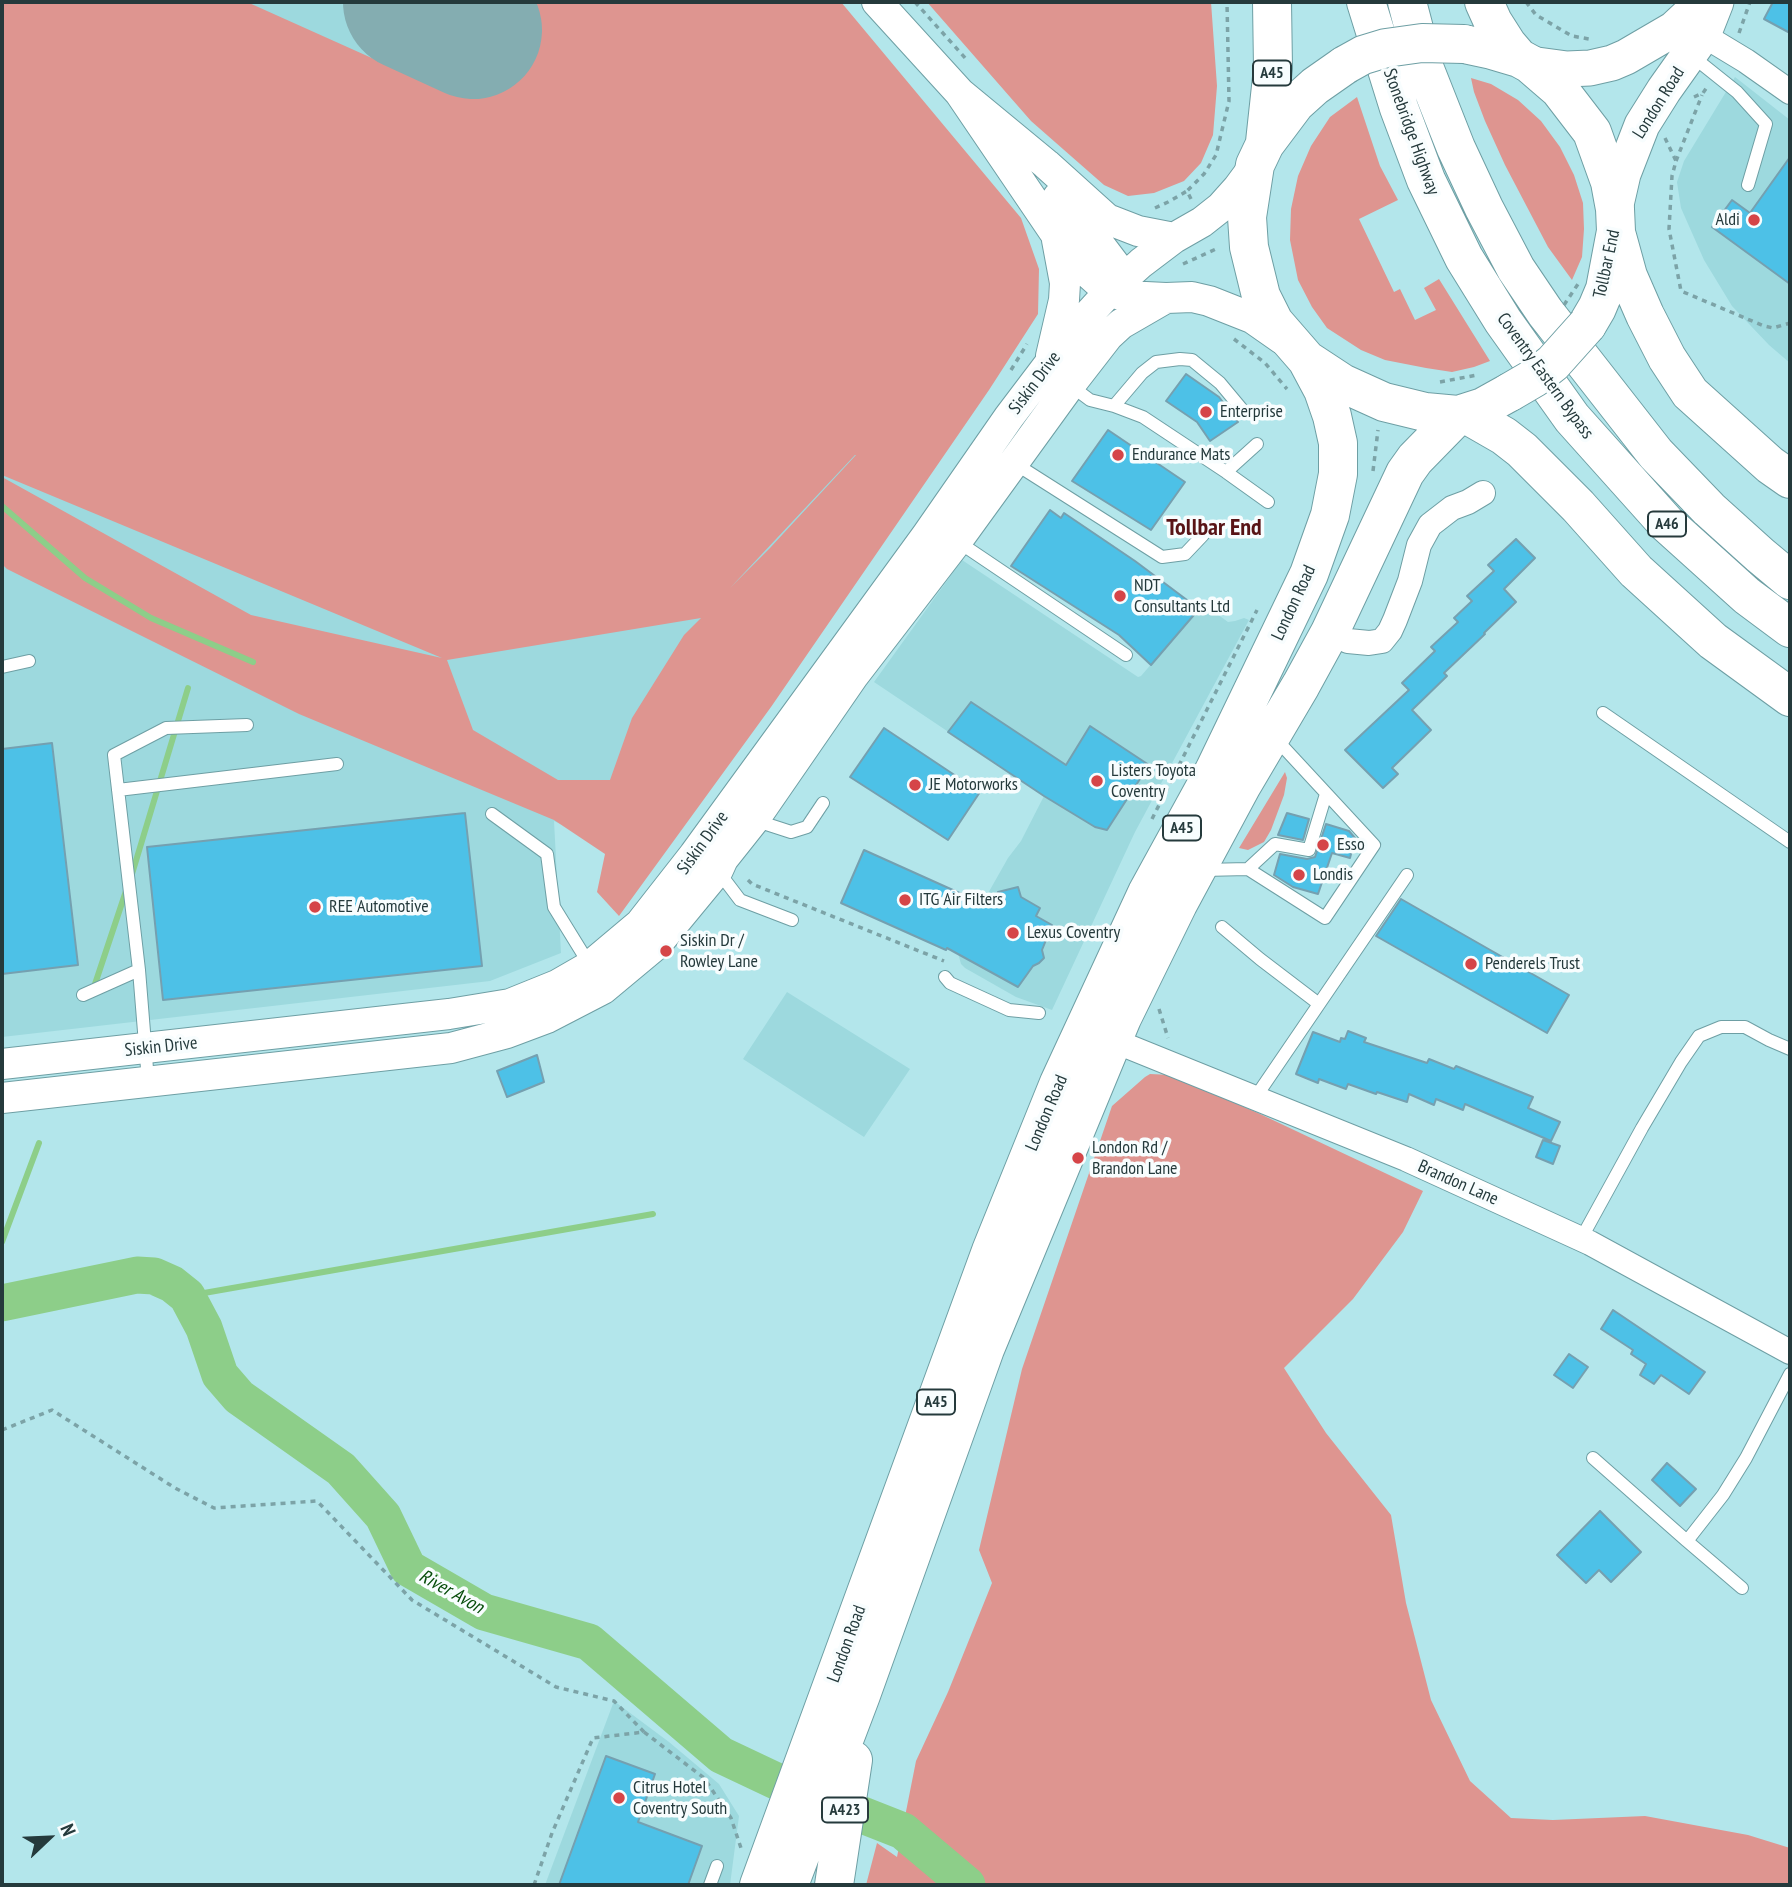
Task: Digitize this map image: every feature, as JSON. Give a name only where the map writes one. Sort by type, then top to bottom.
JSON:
[{"type":"highway","name":"A45","points":[[1260,155],[1273,68],[1272,2]]},
{"type":"highway","name":"Stonebridge Highway","points":[[1366,2],[1399,108],[1426,180],[1464,258]]},
{"type":"highway","name":"Stonebridge Highway","points":[[1407,2],[1429,78],[1456,148],[1516,269],[1545,312],[1656,454],[1709,509],[1790,580]]},
{"type":"highway","points":[[1484,2],[1507,44],[1525,61]]},
{"type":"highway","name":"Tollbar End","points":[[1422,43],[1464,44],[1525,61],[1559,89],[1576,108],[1592,132],[1610,182],[1615,220],[1605,289],[1580,294],[1587,325],[1553,363],[1534,378],[1495,383],[1483,407],[1461,414],[1425,412],[1381,419],[1342,383],[1297,366],[1261,296],[1252,267],[1247,217],[1260,155],[1295,104],[1315,86],[1363,55],[1422,43]]},
{"type":"highway","points":[[1615,220],[1628,276],[1667,358],[1690,393],[1790,480]]},
{"type":"highway","name":"Coventry Eastern Bypass","points":[[1464,258],[1503,321],[1572,418],[1666,523],[1747,596],[1790,628]]},
{"type":"highway","name":"London Road","points":[[771,1871],[840,1730],[990,1251],[1059,1083],[1147,892],[1214,771],[1297,599],[1330,515],[1338,474],[1338,443],[1323,390],[1297,366]]},
{"type":"highway","points":[[1461,414],[1504,436],[1522,450],[1646,580],[1713,641],[1790,697]]},
{"type":"highway","name":"London Road","points":[[861,1695],[985,1349],[1112,1040],[1196,870],[1330,632],[1405,473],[1415,459],[1461,414]]},
{"type":"highway","name":"A423","points":[[834,1885],[840,1730],[861,1695]]},
{"type":"main road","name":"London Road","points":[[1615,220],[1623,174],[1642,125],[1716,2]]},
{"type":"main road","name":"London Road","points":[[1525,61],[1567,69],[1590,68],[1626,57],[1674,29],[1699,31]]},
{"type":"street","points":[[877,2],[960,93],[1107,219],[1138,231],[1174,237]]},
{"type":"street","points":[[1699,31],[1790,92]]},
{"type":"street","points":[[960,93],[1057,236],[1088,273],[1120,297]]},
{"type":"street","points":[[1000,127],[1044,183],[1090,232],[1120,297]]},
{"type":"street","name":"Siskin Drive","points":[[712,861],[1009,417],[1108,336],[1120,297],[1174,237],[1202,222],[1221,207],[1238,188],[1260,155]]},
{"type":"street","points":[[1057,236],[1065,283],[1059,376]]},
{"type":"street","name":"Siskin Drive","points":[[1120,297],[1181,296],[1209,301],[1252,318],[1297,366]]},
{"type":"street","name":"Siskin Drive","points":[[2,1098],[451,1048],[508,1033],[547,1018],[596,977],[640,924],[754,820],[854,675],[1014,463],[1059,376]]},
{"type":"street","points":[[1330,632],[1348,641],[1382,641],[1395,620],[1410,581],[1419,545],[1430,526],[1452,508],[1478,504]]},
{"type":"street","name":"Siskin Drive","points":[[2,1065],[449,1014],[510,1004],[557,985],[596,977]]},
{"type":"street","name":"Brandon Lane","points":[[1112,1040],[1406,1159],[1581,1239],[1790,1352]]},
{"type":"lane","points":[[1699,31],[1737,93],[1766,124],[1748,185]]},
{"type":"lane","points":[[1114,406],[1142,373],[1156,362],[1180,359],[1192,360],[1220,383],[1245,413]]},
{"type":"lane","points":[[1059,376],[1090,400],[1143,417],[1268,502]]},
{"type":"lane","points":[[1226,472],[1257,444]]},
{"type":"lane","points":[[1014,463],[1162,557],[1185,554],[1203,534]]},
{"type":"lane","points":[[957,541],[1126,655]]},
{"type":"lane","points":[[2,667],[29,661]]},
{"type":"lane","points":[[1603,713],[1790,842]]},
{"type":"lane","points":[[148,1081],[139,970],[114,755],[166,727],[247,725]]},
{"type":"lane","points":[[1196,870],[1248,869],[1325,918],[1374,845],[1272,734]]},
{"type":"lane","points":[[118,790],[337,764]]},
{"type":"lane","points":[[1248,869],[1275,844],[1308,850],[1326,794]]},
{"type":"lane","points":[[754,820],[790,832],[807,827],[823,803]]},
{"type":"lane","points":[[492,814],[547,854],[554,907],[596,977]]},
{"type":"lane","points":[[712,861],[740,900],[792,920]]},
{"type":"lane","points":[[1255,1098],[1407,875]]},
{"type":"lane","points":[[1222,927],[1319,1004]]},
{"type":"lane","points":[[83,995],[139,970]]},
{"type":"lane","points":[[945,977],[950,982],[1009,1010],[1039,1013]]},
{"type":"lane","points":[[1581,1239],[1642,1128],[1699,1036],[1721,1027],[1745,1027],[1790,1049]]},
{"type":"lane","points":[[1687,1541],[1723,1495],[1746,1458],[1790,1374]]},
{"type":"lane","points":[[1593,1458],[1742,1588]]},
{"type":"lane","points":[[710,1885],[717,1866]]},
{"type":"path","points":[[1195,206],[1186,191],[1204,174],[1216,155],[1229,101],[1227,2]]},
{"type":"path","points":[[1527,2],[1536,15],[1559,29],[1572,36],[1592,39]]},
{"type":"path","points":[[1703,93],[1672,176],[1669,229],[1681,291],[1765,326],[1773,328],[1790,323]]},
{"type":"path","points":[[1664,134],[1676,161]]},
{"type":"path","points":[[1211,238],[1216,250]]},
{"type":"path","points":[[1174,269],[1216,250],[1225,252]]},
{"type":"path","points":[[1234,339],[1265,363],[1297,366]]},
{"type":"path","points":[[1430,382],[1467,378],[1495,383]]},
{"type":"path","points":[[1152,818],[1260,604]]},
{"type":"path","points":[[712,861],[752,884],[948,962],[945,977]]},
{"type":"path","points":[[2,1430],[52,1410],[175,1488],[214,1507],[317,1501],[412,1600],[556,1687],[614,1701],[644,1732],[704,1778],[771,1871]]},
{"type":"path","points":[[534,1885],[552,1833],[593,1738],[644,1732]]},
{"type":"shaded area","points":[[2,2],[840,2],[1018,226],[648,865],[554,821],[561,953],[490,981],[2,1037]]},
{"type":"shaded area","points":[[2,2],[247,2],[452,94],[489,2],[841,2],[1021,218],[1039,269],[1038,314],[989,390],[771,707],[619,916],[597,892],[605,854],[554,820],[299,714],[7,569],[2,564],[2,477],[251,615],[442,658],[2,475]],"holes":[[[855,455],[770,548],[730,588]],[[701,618],[684,635],[632,718],[610,780],[558,780],[473,730],[447,660]]]},
{"type":"shaded area","points":[[927,2],[1211,2],[1217,86],[1213,135],[1201,163],[1184,181],[1154,193],[1128,196],[1104,185],[1031,121]]},
{"type":"shaded area","points":[[1735,77],[1790,120],[1790,363],[1732,306],[1704,260],[1681,208],[1677,182],[1684,161]]},
{"type":"shaded area","points":[[1471,78],[1491,84],[1518,100],[1541,121],[1560,147],[1574,175],[1583,203],[1584,229],[1582,257],[1572,280],[1548,247],[1505,165],[1485,121]]},
{"type":"shaded area","points":[[1357,97],[1380,166],[1398,200],[1359,219],[1394,292],[1400,289],[1415,320],[1436,310],[1424,288],[1439,279],[1490,361],[1452,372],[1385,360],[1361,350],[1327,328],[1298,280],[1290,240],[1291,209],[1298,176],[1311,146],[1330,117]]},
{"type":"shaded area","points":[[962,560],[1138,677],[1203,604],[1228,622],[1244,618],[1249,620],[1135,832],[1052,1010],[1016,997],[965,968],[958,953],[978,911],[1008,858],[1021,841],[1044,796],[874,682]]},
{"type":"shaded area","points":[[1285,772],[1287,778],[1284,795],[1264,842],[1248,850],[1239,848]]},
{"type":"shaded area","points":[[787,992],[910,1069],[864,1137],[743,1059]]},
{"type":"shaded area","points":[[1150,1074],[1171,1075],[1423,1191],[1403,1232],[1353,1299],[1284,1368],[1326,1433],[1391,1515],[1406,1603],[1431,1700],[1470,1781],[1511,1818],[1553,1820],[1645,1816],[1748,1835],[1790,1848],[1790,1885],[866,1885],[877,1843],[897,1857],[916,1761],[948,1692],[992,1583],[979,1550],[1022,1369],[1112,1106]]},
{"type":"shaded area","points":[[614,1701],[719,1784],[739,1816],[730,1885],[545,1885]]},
{"type":"building","points":[[1773,2],[1790,2],[1790,33],[1764,19]]},
{"type":"building","name":"Aldi","points":[[1790,157],[1790,284],[1712,227],[1732,200],[1750,213]]},
{"type":"building","name":"Enterprise","points":[[1186,374],[1219,397],[1238,422],[1210,441],[1197,422],[1166,401]]},
{"type":"building","name":"Endurance Mats","points":[[1108,430],[1185,482],[1151,530],[1072,481]]},
{"type":"building","name":"NDT Consultants Ltd","points":[[1050,510],[1061,518],[1064,513],[1199,609],[1151,665],[1119,635],[1011,566]]},
{"type":"building","points":[[1516,539],[1535,558],[1504,589],[1516,602],[1444,673],[1447,676],[1412,710],[1431,730],[1392,768],[1398,774],[1383,788],[1345,750],[1409,690],[1402,683],[1435,651],[1431,647],[1458,622],[1454,618],[1472,601],[1467,596],[1494,571],[1488,565]]},
{"type":"building","points":[[971,702],[1066,765],[1090,726],[1149,765],[1107,830],[1095,827],[948,732]]},
{"type":"building","name":"JE Motorworks","points":[[884,728],[980,792],[948,840],[850,777]]},
{"type":"building","points":[[52,743],[78,965],[2,974],[2,749]]},
{"type":"building","name":"REE Automotive","points":[[465,813],[482,966],[163,1000],[147,847]]},
{"type":"building","points":[[1287,813],[1309,819],[1303,840],[1278,835]]},
{"type":"building","points":[[1326,824],[1349,831],[1355,838],[1350,858],[1332,853],[1318,894],[1293,887],[1274,875],[1280,854],[1307,859],[1315,857]]},
{"type":"building","points":[[864,850],[984,904],[989,894],[995,898],[998,892],[1018,887],[1021,897],[1040,908],[1036,916],[1052,925],[1042,950],[1044,958],[1033,966],[1018,987],[947,948],[946,950],[841,903]]},
{"type":"building","name":"Penderels Trust","points":[[1401,899],[1569,995],[1547,1033],[1376,936]]},
{"type":"building","points":[[1348,1031],[1366,1038],[1364,1042],[1427,1063],[1429,1059],[1454,1069],[1456,1066],[1533,1097],[1528,1108],[1560,1122],[1551,1141],[1465,1104],[1463,1110],[1436,1099],[1434,1105],[1409,1094],[1407,1102],[1348,1084],[1346,1089],[1319,1079],[1318,1083],[1296,1074],[1313,1032],[1340,1042],[1341,1038],[1345,1039]]},
{"type":"building","points":[[537,1055],[544,1082],[507,1097],[497,1071]]},
{"type":"building","points":[[1543,1140],[1560,1146],[1553,1164],[1536,1157]]},
{"type":"building","points":[[1613,1310],[1705,1372],[1689,1394],[1661,1375],[1654,1384],[1640,1375],[1646,1364],[1631,1354],[1633,1350],[1601,1329]]},
{"type":"building","points":[[1569,1354],[1588,1367],[1573,1388],[1554,1375]]},
{"type":"building","points":[[1667,1463],[1696,1489],[1680,1506],[1652,1480]]},
{"type":"building","points":[[1600,1511],[1641,1552],[1611,1582],[1599,1570],[1586,1583],[1557,1555]]},
{"type":"building","name":"Citrus Hotel Coventry South","points":[[606,1756],[655,1774],[638,1822],[702,1846],[688,1885],[559,1885]]},
{"type":"waterway","points":[[2,506],[85,578],[151,618],[253,662]]},
{"type":"waterway","points":[[132,874],[188,688]]},
{"type":"waterway","points":[[95,984],[126,891]]},
{"type":"waterway","points":[[2,1242],[39,1143]]},
{"type":"waterway","points":[[187,1296],[653,1214]]},
{"type":"waterway","name":"River Avon","points":[[2,1303],[137,1275],[154,1276],[172,1284],[187,1296],[204,1328],[220,1375],[239,1397],[341,1469],[383,1516],[408,1568],[484,1612],[589,1642],[721,1755],[776,1781],[903,1831],[967,1885]]},
{"type":"runway","points":[[412,2],[473,30]]},
{"type":"place","name":"Aldi","points":[[1754,220]]},
{"type":"place","name":"Enterprise","points":[[1206,412]]},
{"type":"place","name":"Endurance Mats","points":[[1118,455]]},
{"type":"place","name":"NDT Consultants Ltd","points":[[1120,596]]},
{"type":"place","name":"Listers Toyota Coventry","points":[[1097,781]]},
{"type":"place","name":"JE Motorworks","points":[[915,785]]},
{"type":"place","name":"Esso","points":[[1323,845]]},
{"type":"place","name":"Londis","points":[[1299,875]]},
{"type":"place","name":"ITG Air Filters","points":[[905,900]]},
{"type":"place","name":"REE Automotive","points":[[315,907]]},
{"type":"place","name":"Lexus Coventry","points":[[1013,933]]},
{"type":"place","name":"Siskin Dr / Rowley Lane","points":[[666,951]]},
{"type":"place","name":"Penderels Trust","points":[[1471,964]]},
{"type":"place","name":"London Rd / Brandon Lane","points":[[1078,1158]]},
{"type":"place","name":"Citrus Hotel Coventry South","points":[[619,1798]]},
{"type":"district","name":"Tollbar End","points":[[1214,528]]}]
